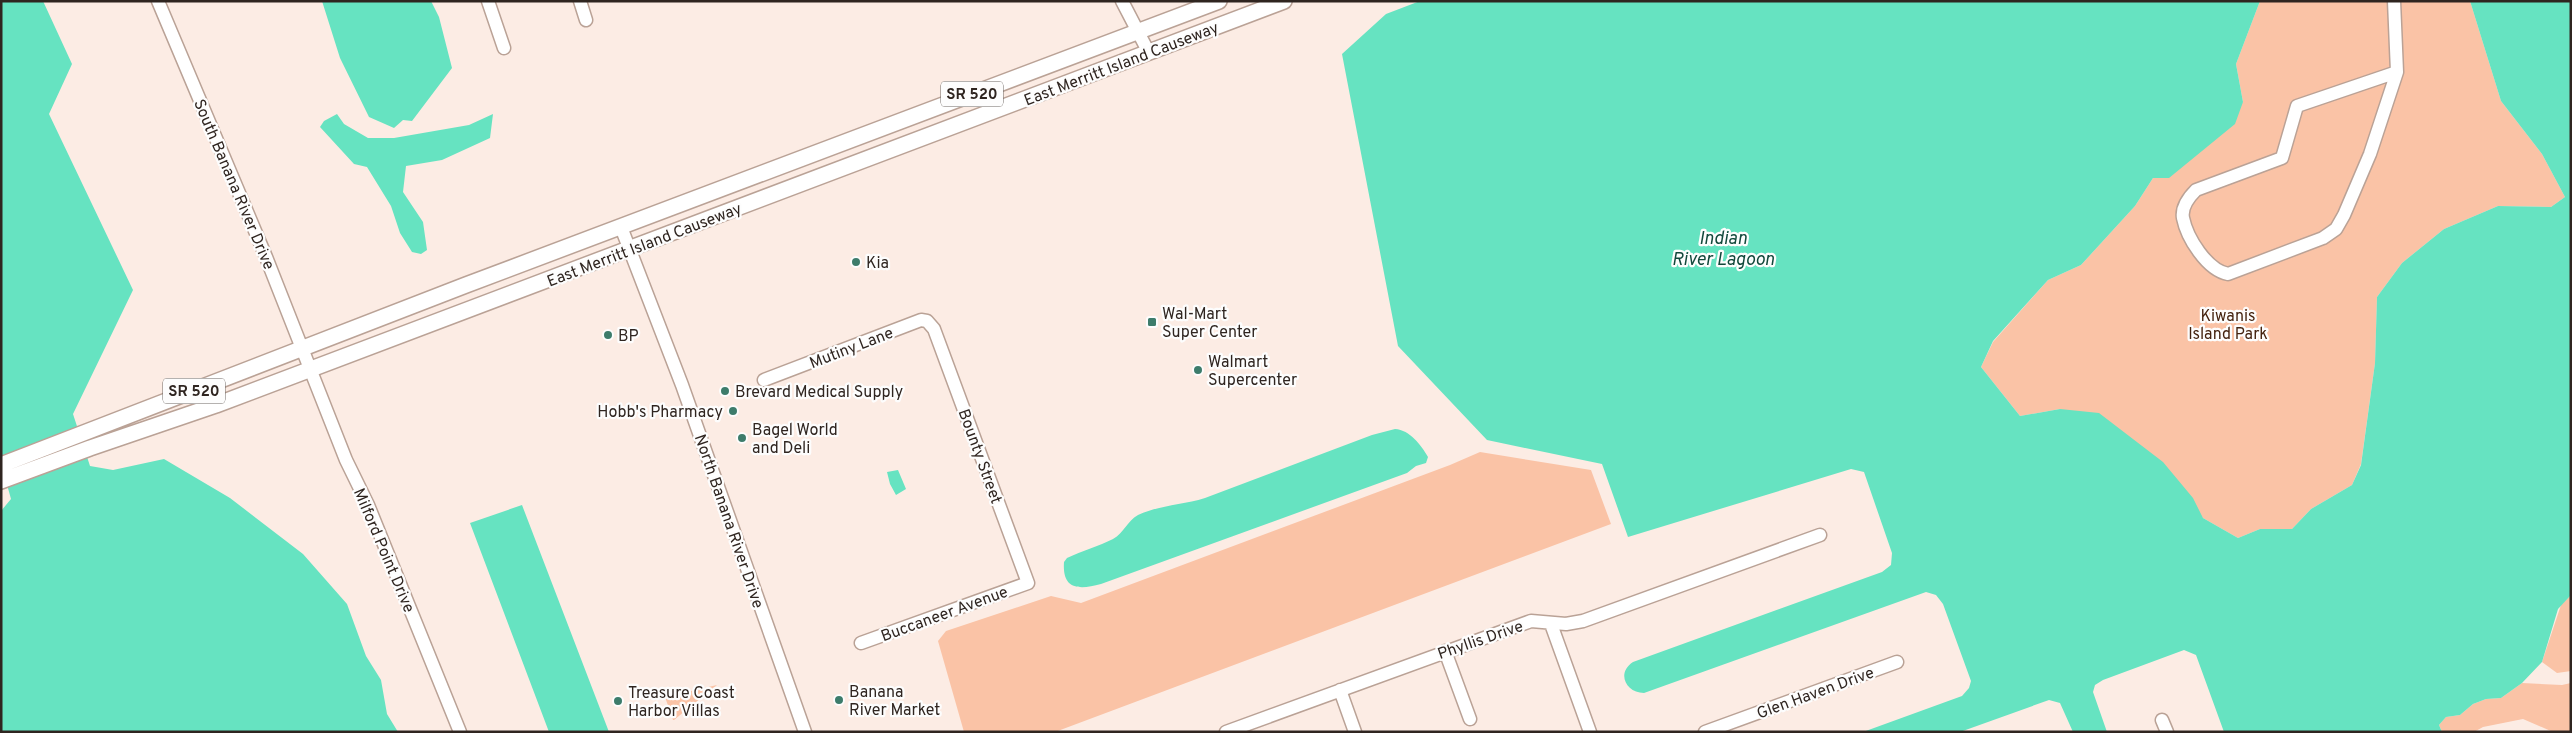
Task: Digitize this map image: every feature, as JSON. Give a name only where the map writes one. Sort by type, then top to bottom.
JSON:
[{"type":"main road","name":"East Merritt Island Causeway","points":[[1,465],[621,227],[1219,1]]},
{"type":"main road","name":"East Merritt Island Causeway","points":[[1,481],[216,405],[310,368],[630,250],[1284,1]]},
{"type":"street","name":"South Banana River Drive","points":[[158,1],[266,257],[310,368]]},
{"type":"street","points":[[488,1],[504,48]]},
{"type":"street","points":[[580,1],[586,20]]},
{"type":"street","points":[[1122,1],[1149,53]]},
{"type":"street","points":[[2394,1],[2397,72],[2370,154],[2336,229],[2323,238],[2228,274],[2221,272],[2199,254],[2183,218],[2188,198],[2196,190],[2282,158],[2297,106],[2397,72]]},
{"type":"street","name":"North Banana River Drive","points":[[621,227],[676,370],[805,732]]},
{"type":"street","name":"Mutiny Lane","points":[[764,380],[921,320],[928,321],[934,328]]},
{"type":"street","name":"Bounty Street","points":[[934,328],[1028,583]]},
{"type":"street","name":"Milford Point Drive","points":[[310,368],[346,460],[368,505],[460,732]]},
{"type":"street","name":"Phyllis Drive","points":[[1232,731],[1445,651],[1531,621],[1550,624],[1583,621],[1820,535]]},
{"type":"street","name":"Buccaneer Avenue","points":[[861,643],[1028,583]]},
{"type":"street","points":[[1550,624],[1590,732]]},
{"type":"street","points":[[1445,651],[1470,719]]},
{"type":"street","name":"Glen Haven Drive","points":[[1705,732],[1897,662]]},
{"type":"street","points":[[1340,690],[1355,732]]},
{"type":"green space","name":"Kiwanis Island Park","points":[[2260,1],[2470,1],[2501,101],[2542,154],[2565,197],[2551,207],[2498,206],[2444,229],[2402,263],[2377,297],[2375,363],[2361,464],[2352,485],[2311,509],[2292,529],[2260,529],[2238,538],[2203,518],[2060,409],[2020,416],[1981,367],[1993,342],[2048,280],[2081,265],[2135,206],[2153,178],[2243,102],[2236,64]]},
{"type":"green space","points":[[1480,452],[1591,470],[1611,524],[1055,732],[964,732],[938,641],[946,631],[1051,596],[1081,603],[1450,465]]},
{"type":"green space","points":[[2571,595],[2571,671],[2557,673],[2542,662],[2561,605]]},
{"type":"green space","points":[[2522,683],[2562,685],[2571,683],[2571,732],[2553,732],[2523,719],[2483,727],[2474,732],[2442,732],[2439,725],[2446,717],[2460,715],[2473,704],[2486,699],[2501,698]]},
{"type":"green space","points":[[717,685],[674,720],[673,720],[665,697]]},
{"type":"water","points":[[1,1],[43,1],[72,64],[49,114],[133,290],[73,414],[90,466],[113,470],[164,459],[230,498],[303,554],[347,604],[366,656],[381,680],[387,714],[398,732],[1,732],[1,511],[11,499],[1,463]]},
{"type":"water","points":[[322,1],[431,1],[439,17],[452,68],[412,121],[403,120],[394,128],[369,117],[340,58]]},
{"type":"water","name":"Indian River Lagoon","points":[[1420,1],[2260,1],[2236,64],[2243,102],[2235,124],[2169,178],[2153,178],[2135,206],[2081,265],[2048,280],[1993,341],[1981,367],[2020,416],[2060,409],[2099,413],[2163,462],[2193,498],[2203,518],[2238,538],[2260,529],[2292,529],[2311,509],[2352,485],[2361,465],[2375,363],[2377,297],[2402,263],[2444,229],[2498,206],[2551,207],[2565,197],[2542,154],[2501,101],[2470,1],[2571,1],[2571,595],[2558,609],[2542,662],[2522,683],[2501,698],[2486,699],[2473,704],[2460,715],[2446,717],[2439,725],[2442,732],[2224,732],[2196,655],[2184,650],[2103,680],[2095,685],[2093,692],[2107,732],[2073,732],[2060,703],[2049,700],[1960,732],[1863,732],[1962,696],[1969,688],[1971,681],[1943,604],[1936,595],[1926,592],[1644,693],[1632,690],[1625,682],[1624,677],[1628,666],[1633,662],[1882,572],[1891,565],[1892,553],[1864,472],[1851,469],[1628,537],[1602,464],[1487,440],[1398,346],[1342,54],[1386,14]]},
{"type":"water","points":[[337,114],[344,124],[368,138],[394,138],[469,125],[493,114],[490,138],[442,160],[406,166],[403,192],[423,222],[427,250],[421,254],[412,252],[400,233],[391,206],[367,167],[354,164],[320,127],[324,121]]},
{"type":"water","points":[[1395,429],[1410,435],[1418,443],[1428,457],[1426,463],[1416,466],[1407,473],[1101,584],[1079,587],[1069,583],[1066,578],[1064,562],[1067,558],[1113,539],[1138,515],[1155,509],[1205,498],[1372,435]]},
{"type":"water","points":[[898,470],[906,489],[896,495],[890,484],[887,472]]},
{"type":"water","points":[[522,505],[609,732],[549,732],[470,523]]},
{"type":"place","name":"Kia","points":[[856,262]]},
{"type":"place","name":"Wal-Mart Super Center","points":[[1152,322]]},
{"type":"place","name":"BP","points":[[608,335]]},
{"type":"place","name":"Walmart Supercenter","points":[[1198,370]]},
{"type":"place","name":"Brevard Medical Supply","points":[[725,391]]},
{"type":"place","name":"Hobb's Pharmacy","points":[[733,411]]},
{"type":"place","name":"Bagel World and Deli","points":[[742,438]]},
{"type":"place","name":"Banana River Market","points":[[839,700]]},
{"type":"place","name":"Treasure Coast Harbor Villas","points":[[618,701]]}]
